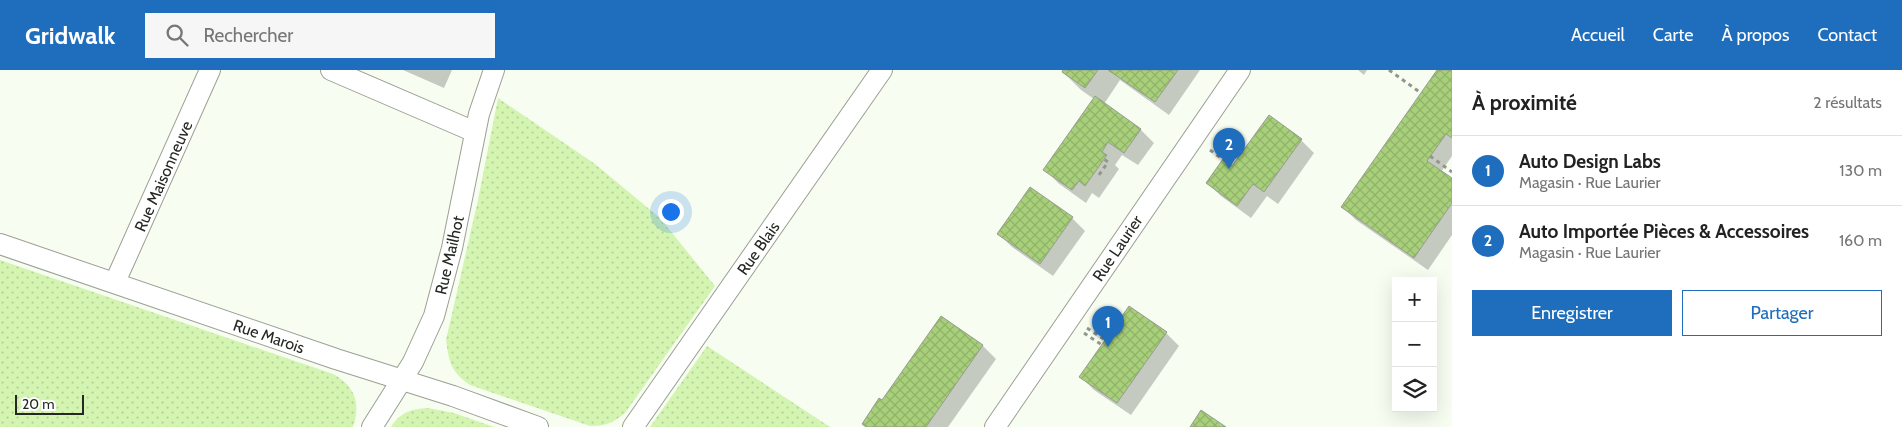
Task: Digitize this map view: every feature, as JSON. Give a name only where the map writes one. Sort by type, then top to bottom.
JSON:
[{"type":"street","name":"Rue Maisonneuve","points":[[115,282],[210,70]]},
{"type":"street","points":[[331,70],[475,132]]},
{"type":"street","name":"Rue Mailhot","points":[[372,427],[413,362],[434,316],[443,288],[475,132],[494,70]]},
{"type":"street","name":"Rue Blais","points":[[633,427],[882,70]]},
{"type":"street","name":"Rue Laurier","points":[[995,427],[1240,70]]},
{"type":"street","name":"Rue Marois","points":[[0,244],[400,380],[453,396],[538,427]]},
{"type":"path","points":[[1389,70],[1421,92]]},
{"type":"path","points":[[1430,156],[1452,172]]},
{"type":"path","points":[[1099,175],[1108,162],[1104,159]]},
{"type":"green space","points":[[498,98],[595,164],[660,218],[715,286],[625,413],[609,423],[590,426],[470,385],[459,376],[452,366],[446,340],[478,200]]},
{"type":"green space","points":[[0,260],[333,374],[347,384],[354,396],[356,410],[353,427],[0,427]]},
{"type":"green space","points":[[707,346],[830,427],[650,427]]},
{"type":"green space","points":[[428,408],[454,413],[494,427],[391,427],[398,418],[407,412]]},
{"type":"building","points":[[1063,70],[1098,70],[1085,88],[1062,72]]},
{"type":"building","points":[[1108,70],[1178,70],[1155,102]]},
{"type":"building","points":[[1437,70],[1452,70],[1452,138],[1446,134],[1427,161],[1452,178],[1452,203],[1414,258],[1341,207]]},
{"type":"building","points":[[1095,96],[1141,129],[1124,153],[1108,142],[1102,152],[1107,155],[1085,186],[1079,181],[1072,190],[1043,170]]},
{"type":"building","points":[[1269,115],[1302,139],[1264,192],[1253,184],[1237,206],[1206,183],[1223,159],[1232,166]]},
{"type":"building","points":[[1030,187],[1073,217],[1040,264],[997,234]]},
{"type":"building","points":[[1129,306],[1167,332],[1117,403],[1079,377]]},
{"type":"building","points":[[941,316],[983,345],[926,427],[866,427],[862,424],[879,398],[882,400]]},
{"type":"building","points":[[1201,410],[1226,427],[1190,427]]},
{"type":"place","name":"Auto Importée Pièces & Accessoires","points":[[1229,169]]},
{"type":"place","name":"Auto Design Labs","points":[[1108,347]]}]
